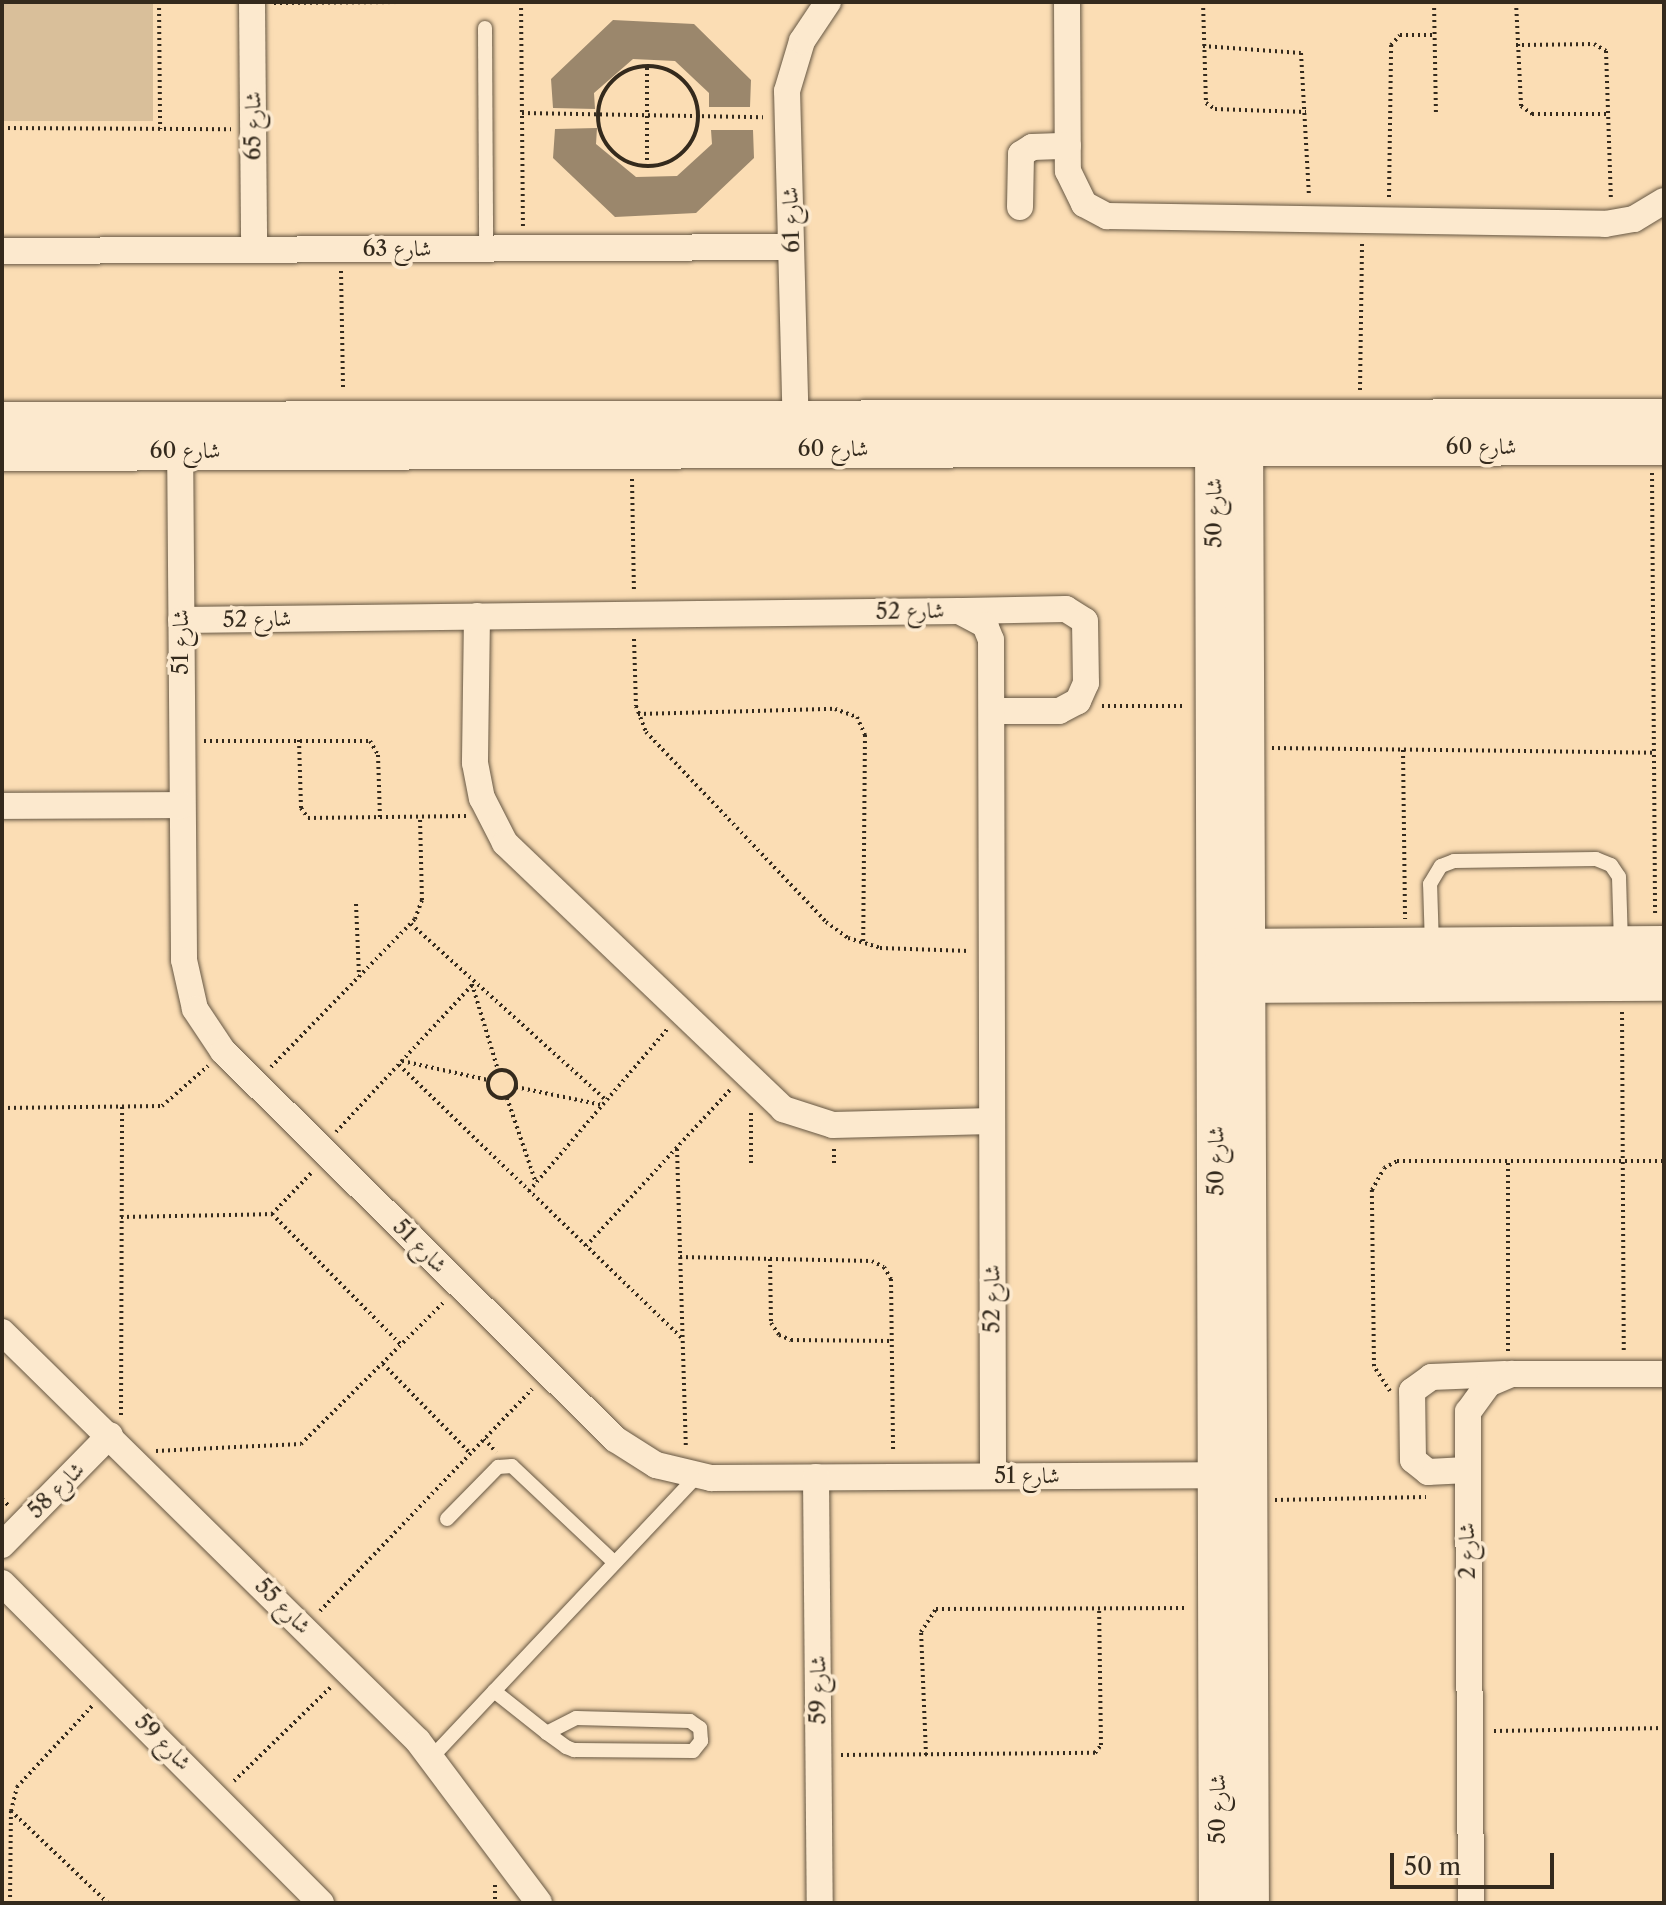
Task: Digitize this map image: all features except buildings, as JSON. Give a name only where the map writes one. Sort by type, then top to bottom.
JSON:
[{"type":"street","name":"شارع 61","points":[[796,434],[788,117],[795,57],[828,2]]},
{"type":"street","points":[[1067,2],[1068,171],[1076,194],[1107,216],[1611,223],[1634,219],[1664,201]]},
{"type":"street","name":"شارع 65","points":[[252,3],[254,250]]},
{"type":"street","points":[[1020,207],[1021,154],[1032,147],[1068,146]]},
{"type":"street","name":"شارع 63","points":[[2,251],[791,247]]},
{"type":"street","name":"شارع 60","points":[[1229,433],[1360,419],[1660,437]]},
{"type":"street","name":"شارع 60","points":[[2,421],[180,436],[631,450],[796,434]]},
{"type":"street","name":"شارع 60","points":[[2,452],[343,421],[796,434],[1229,433],[1660,437]]},
{"type":"street","name":"شارع 50","points":[[1229,433],[1214,706],[1231,966],[1238,1483],[1250,1903]]},
{"type":"street","name":"شارع 50","points":[[1229,433],[1246,748],[1231,966]]},
{"type":"street","name":"شارع 51","points":[[180,436],[185,977],[203,1024],[223,1051],[324,1152],[628,1449],[692,1476],[993,1476],[1238,1483]]},
{"type":"street","points":[[959,611],[1077,612],[1085,621],[1086,683],[1072,706],[1059,711],[992,711]]},
{"type":"street","name":"شارع 52","points":[[181,620],[959,611],[973,615],[989,632],[992,711],[993,1476]]},
{"type":"street","points":[[477,616],[475,763],[488,815],[505,843],[747,1079],[783,1109],[817,1123],[992,1121]]},
{"type":"street","points":[[2,806],[182,805]]},
{"type":"street","points":[[1231,966],[1419,947],[1640,955],[1664,982]]},
{"type":"street","points":[[1231,966],[1640,955]]},
{"type":"street","name":"شارع 55","points":[[2,1332],[305,1627],[432,1757],[539,1903]]},
{"type":"street","points":[[1467,1483],[1417,1465],[1410,1398],[1425,1378],[1510,1374],[1664,1374]]},
{"type":"street","name":"شارع 2","points":[[1471,1903],[1466,1423],[1473,1402],[1488,1384],[1510,1374]]},
{"type":"street","name":"شارع 58","points":[[2,1545],[119,1444]]},
{"type":"street","name":"شارع 59","points":[[816,1477],[820,1903]]},
{"type":"street","name":"شارع 50","points":[[1218,1903],[1217,1608],[1238,1483]]},
{"type":"street","name":"شارع 59","points":[[2,1583],[321,1903]]},
{"type":"lane","points":[[485,28],[486,249]]},
{"type":"lane","points":[[1419,947],[1430,884],[1447,863],[1596,859],[1611,865],[1619,877],[1640,955]]},
{"type":"lane","points":[[447,1519],[498,1467],[512,1466],[614,1562]]},
{"type":"lane","points":[[432,1757],[692,1476]]},
{"type":"lane","points":[[494,1691],[547,1733],[582,1752],[693,1751],[701,1741],[700,1728],[690,1721],[576,1718],[547,1733]]},
{"type":"path","points":[[159,2],[160,129]]},
{"type":"path","points":[[252,3],[398,2]]},
{"type":"path","points":[[521,2],[523,249]]},
{"type":"path","points":[[1203,2],[1203,96],[1211,107],[1306,112]]},
{"type":"path","points":[[1434,2],[1436,113]]},
{"type":"path","points":[[1516,2],[1518,100],[1526,111],[1610,114]]},
{"type":"path","points":[[1360,419],[1391,45],[1400,35],[1435,35]]},
{"type":"path","points":[[1516,45],[1604,48],[1610,114],[1611,223]]},
{"type":"path","points":[[1203,46],[1296,50],[1305,59],[1309,220]]},
{"type":"path","points":[[629,68],[665,69],[691,89],[697,132],[673,160],[630,164],[602,140],[599,114],[601,92],[629,68]]},
{"type":"path","points":[[647,68],[647,164]]},
{"type":"path","points":[[522,113],[788,117]]},
{"type":"path","points":[[2,128],[253,130]]},
{"type":"path","points":[[341,250],[343,421]]},
{"type":"path","points":[[1624,1374],[1623,1161],[1654,753],[1660,437]]},
{"type":"path","points":[[631,450],[638,714],[646,732],[826,922],[863,944],[992,952]]},
{"type":"path","points":[[1072,706],[1214,706]]},
{"type":"path","points":[[638,714],[835,709],[857,717],[865,735],[863,944]]},
{"type":"path","points":[[182,741],[363,738],[375,746],[380,818]]},
{"type":"path","points":[[299,739],[305,815],[312,820],[488,815]]},
{"type":"path","points":[[1246,748],[1654,753]]},
{"type":"path","points":[[1403,750],[1419,947]]},
{"type":"path","points":[[256,1083],[411,924],[422,900],[420,817]]},
{"type":"path","points":[[356,904],[359,977]]},
{"type":"path","points":[[411,924],[604,1103]]},
{"type":"path","points":[[272,1214],[400,1063],[474,983]]},
{"type":"path","points":[[474,983],[498,1070]]},
{"type":"path","points":[[529,1191],[680,1014]]},
{"type":"path","points":[[2,1108],[167,1105],[223,1051]]},
{"type":"path","points":[[400,1063],[488,1080]]},
{"type":"path","points":[[400,1063],[683,1339]]},
{"type":"path","points":[[488,1080],[498,1070]]},
{"type":"path","points":[[498,1070],[512,1073],[516,1087]]},
{"type":"path","points":[[586,1246],[747,1079]]},
{"type":"path","points":[[747,1079],[751,1163]]},
{"type":"path","points":[[488,1080],[492,1095],[507,1098]]},
{"type":"path","points":[[516,1087],[604,1103]]},
{"type":"path","points":[[507,1098],[516,1087]]},
{"type":"path","points":[[507,1098],[536,1183]]},
{"type":"path","points":[[122,1107],[119,1444],[292,1447],[311,1438],[460,1285]]},
{"type":"path","points":[[677,1149],[683,1339],[692,1476]]},
{"type":"path","points":[[1410,1398],[1383,1385],[1374,1366],[1374,1181],[1397,1161],[1664,1161]]},
{"type":"path","points":[[1508,1161],[1510,1374]]},
{"type":"path","points":[[121,1217],[272,1214],[401,1345]]},
{"type":"path","points":[[680,1257],[879,1262],[891,1279],[893,1477]]},
{"type":"path","points":[[770,1259],[771,1323],[779,1335],[791,1340],[891,1341]]},
{"type":"path","points":[[383,1364],[470,1453]]},
{"type":"path","points":[[305,1627],[547,1372]]},
{"type":"path","points":[[1238,1483],[1467,1483]]},
{"type":"path","points":[[926,1755],[921,1632],[931,1612],[942,1607],[1217,1608]]},
{"type":"path","points":[[819,1755],[1097,1752],[1099,1609]]},
{"type":"path","points":[[218,1797],[348,1670]]},
{"type":"path","points":[[10,1903],[11,1811],[29,1768],[109,1689]]},
{"type":"path","points":[[1469,1732],[1664,1728]]},
{"type":"path","points":[[11,1811],[108,1903]]},
{"type":"shaded area","points":[[2,2],[153,2],[153,121],[2,121]]}]
